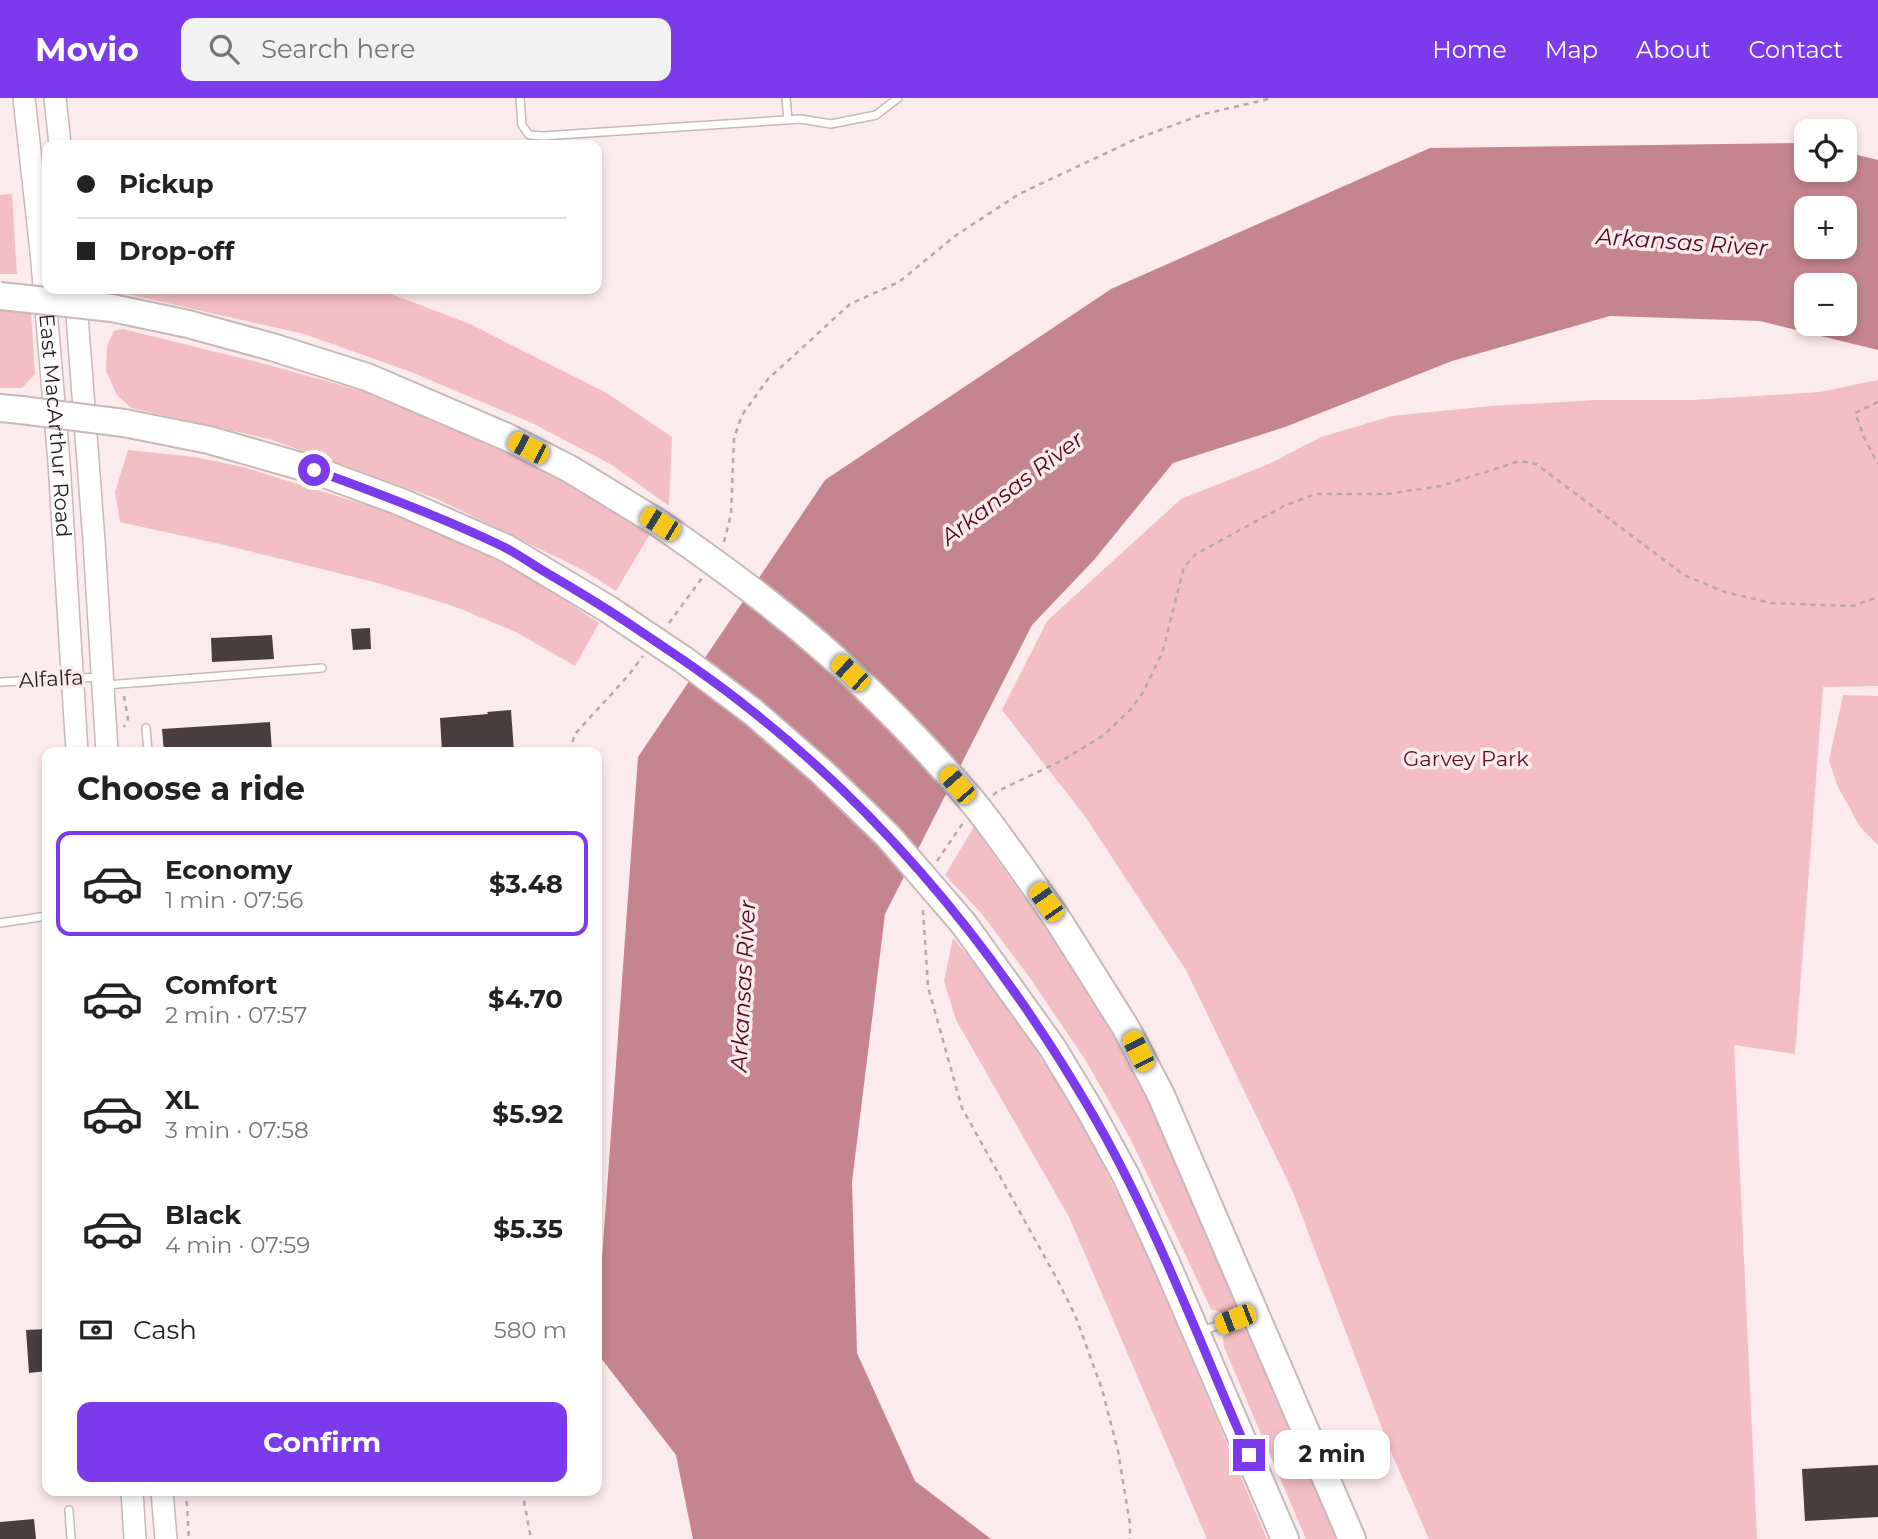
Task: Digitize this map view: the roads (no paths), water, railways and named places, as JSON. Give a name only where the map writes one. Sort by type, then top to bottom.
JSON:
[{"type":"highway","points":[[0,296],[112,308],[260,343],[367,377],[507,437],[570,469],[660,524],[733,575],[866,687],[925,747],[974,803],[1060,923],[1126,1028],[1161,1095],[1352,1539]]},
{"type":"highway","points":[[10,409],[124,423],[222,444],[314,470],[401,502],[506,548],[608,609],[684,660],[753,712],[822,772],[888,836],[963,923],[1052,1047],[1126,1176],[1285,1539]]},
{"type":"street","name":"East MacArthur Road","points":[[24,98],[42,263]]},
{"type":"street","points":[[55,98],[59,140]]},
{"type":"street","name":"East MacArthur Road","points":[[45,294],[59,462],[77,747]]},
{"type":"street","name":"East MacArthur Road","points":[[75,294],[107,747]]},
{"type":"street","points":[[132,1496],[135,1539]]},
{"type":"street","points":[[162,1496],[166,1539]]},
{"type":"lane","points":[[520,98],[522,125],[529,135],[541,136],[801,119],[831,124],[876,115],[898,98]]},
{"type":"lane","points":[[786,98],[788,120]]},
{"type":"lane","name":"Alfalfa","points":[[0,682],[72,679],[102,681],[322,668]]},
{"type":"lane","points":[[146,728],[148,747]]},
{"type":"lane","points":[[0,923],[42,917]]},
{"type":"lane","points":[[1196,1334],[1255,1311]]},
{"type":"lane","points":[[69,1510],[71,1539]]},
{"type":"water","name":"Arkansas River","points":[[1794,143],[1794,182],[1857,182],[1857,155],[1878,160],[1878,350],[1821,336],[1857,336],[1857,273],[1794,273],[1794,329],[1760,321],[1610,316],[1452,361],[1285,427],[1173,463],[1094,560],[1032,625],[885,914],[852,1182],[857,1353],[915,1481],[991,1539],[693,1539],[676,1455],[602,1359],[602,1259],[638,757],[825,480],[1111,289],[1430,148]]},
{"type":"park label","name":"Garvey Park","points":[[1466,759]]}]
